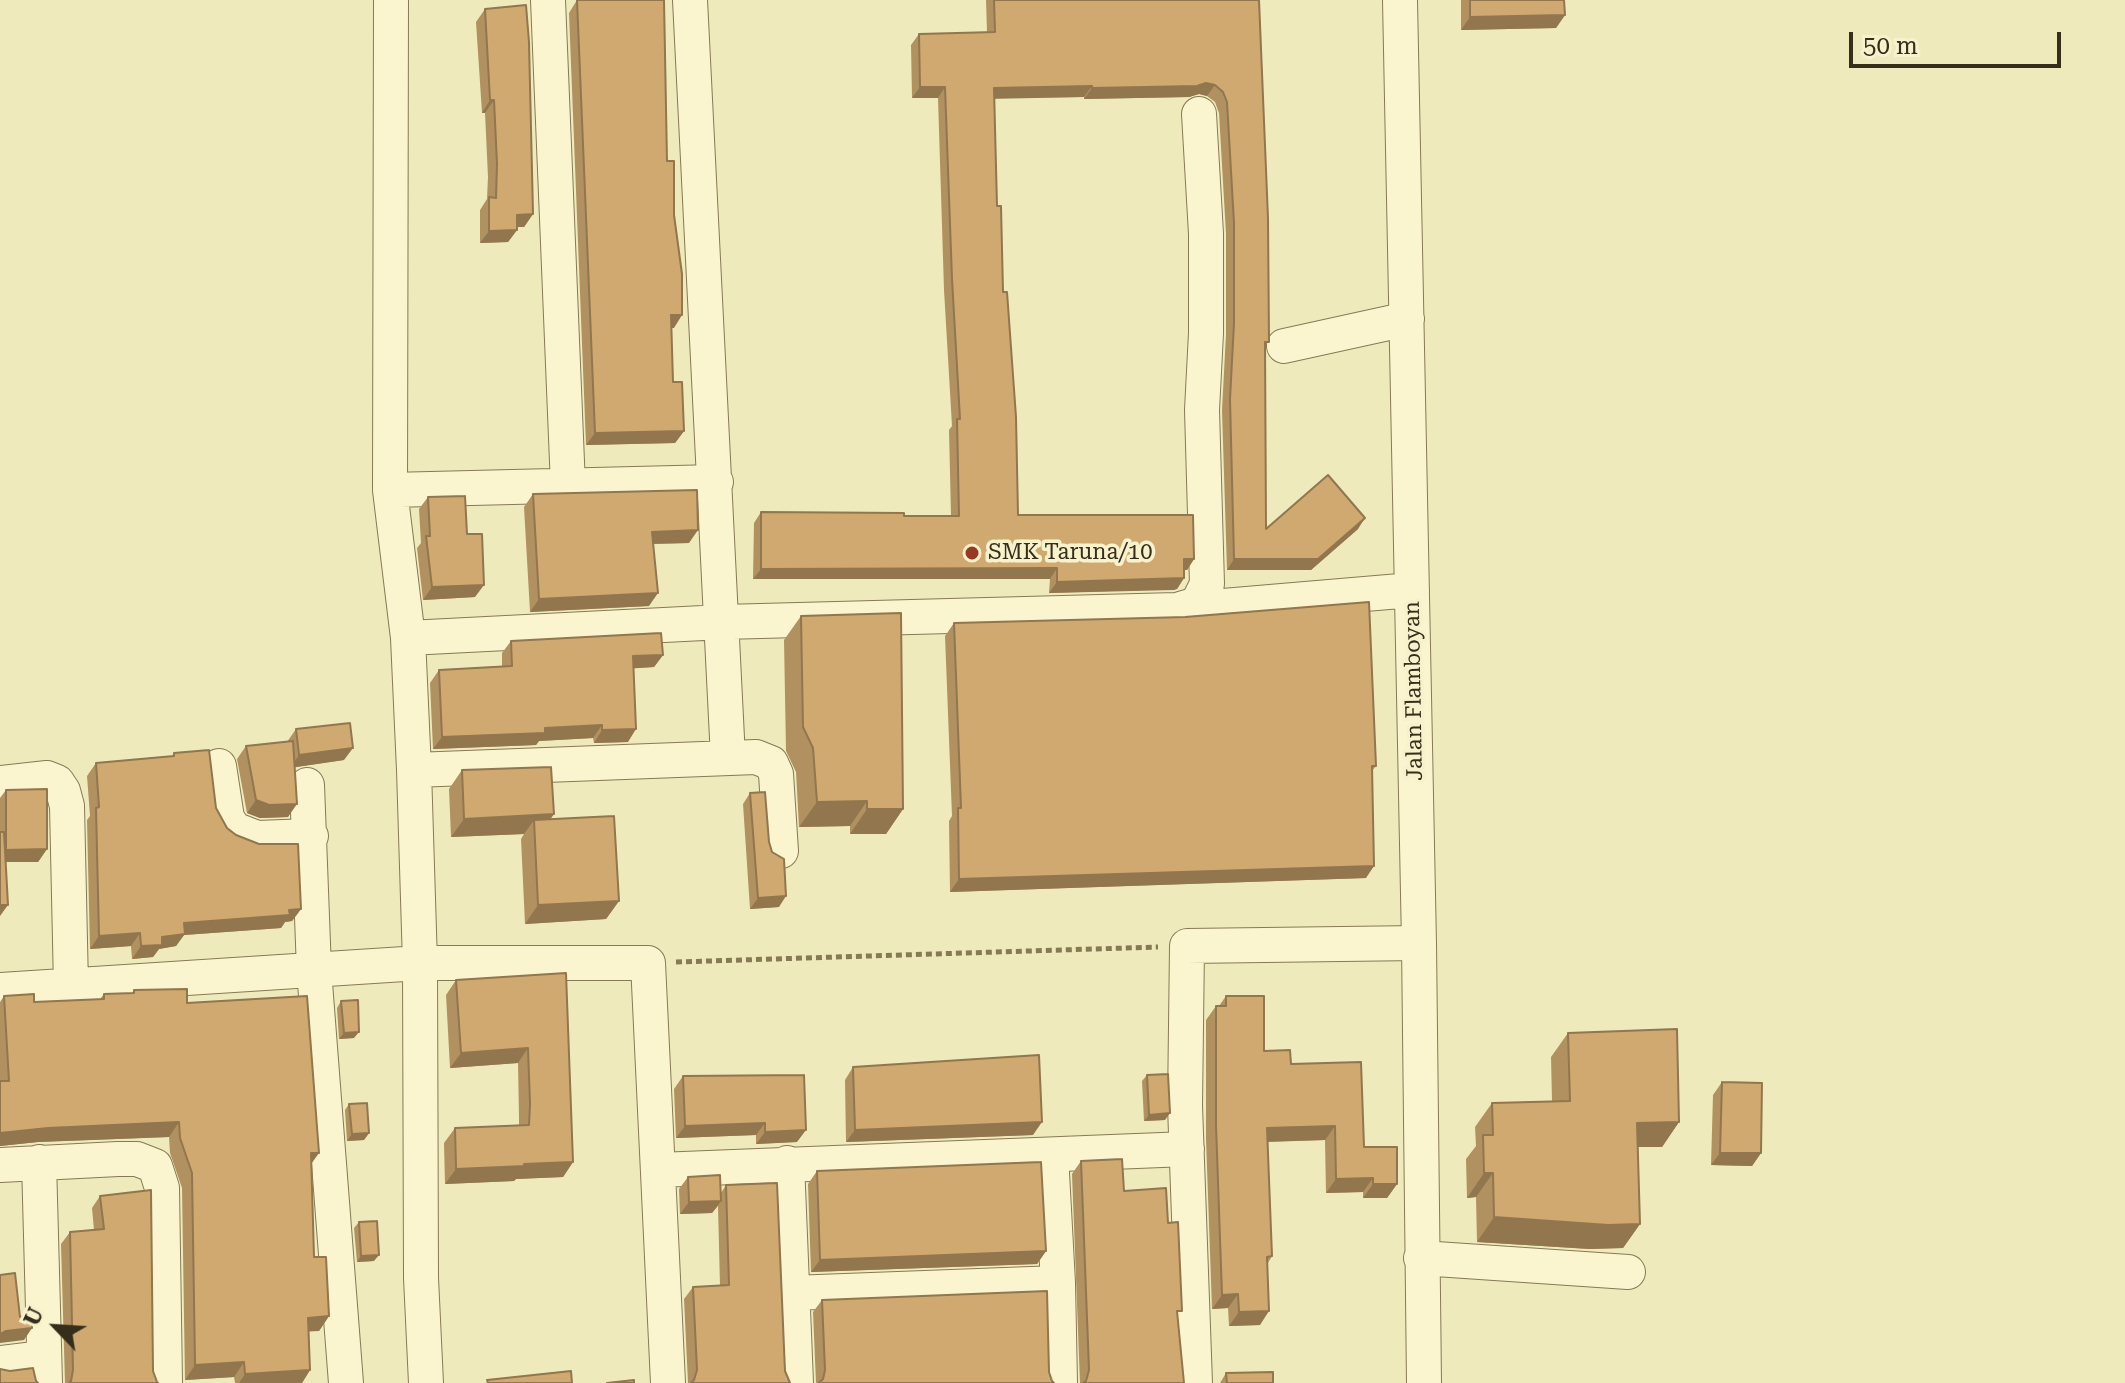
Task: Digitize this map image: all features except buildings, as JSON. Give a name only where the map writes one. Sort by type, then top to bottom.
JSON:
[{"type":"street","points":[[391,0],[390,490],[408,638],[414,770],[420,963],[421,1278],[426,1383]]},
{"type":"street","points":[[548,0],[568,486]]},
{"type":"street","points":[[690,0],[728,758]]},
{"type":"street","name":"Jalan Flamboyan","points":[[1400,0],[1419,943],[1424,1383]]},
{"type":"street","points":[[1176,610],[1197,604],[1207,584],[1202,410],[1206,234],[1199,114]]},
{"type":"street","points":[[1284,346],[1407,319]]},
{"type":"street","points":[[390,490],[716,482]]},
{"type":"street","points":[[408,638],[723,622],[1176,610],[1412,590]]},
{"type":"street","points":[[414,770],[756,757],[771,763],[776,774],[781,851]]},
{"type":"street","points":[[219,766],[227,818],[234,829],[257,838],[311,836]]},
{"type":"street","points":[[0,783],[47,778],[57,782],[63,791],[67,806],[71,986]]},
{"type":"street","points":[[307,785],[314,970],[346,1383]]},
{"type":"street","points":[[1195,1383],[1187,1149],[1187,946],[1419,943]]},
{"type":"street","points":[[0,990],[420,963],[648,963],[668,1383]]},
{"type":"street","points":[[658,1170],[1187,1149]]},
{"type":"street","points":[[1051,1155],[1060,1383]]},
{"type":"street","points":[[0,1165],[137,1159],[155,1166],[162,1188],[165,1383]]},
{"type":"street","points":[[0,1363],[44,1371],[39,1162]]},
{"type":"street","points":[[787,1163],[796,1383]]},
{"type":"street","points":[[1421,1258],[1628,1272]]},
{"type":"street","points":[[792,1293],[1058,1283]]},
{"type":"path","points":[[648,963],[1187,946]]},
{"type":"place","name":"SMK Taruna/10","points":[[972,553]]}]
